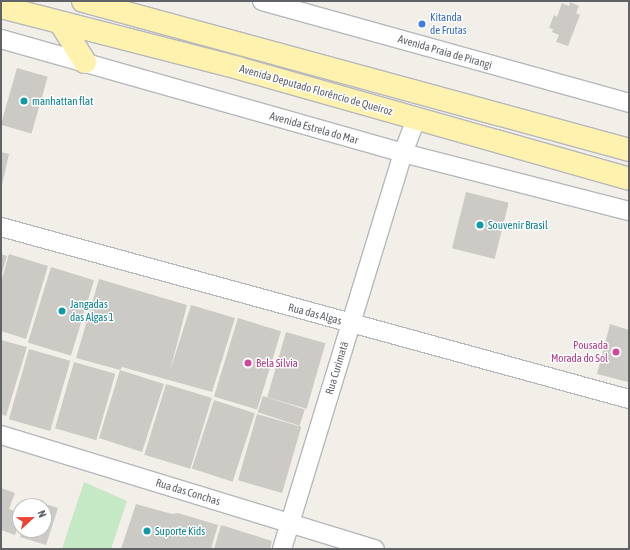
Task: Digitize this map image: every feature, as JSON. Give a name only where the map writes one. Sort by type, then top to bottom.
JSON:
[{"type":"main road","points":[[83,1],[629,150]]},
{"type":"main road","name":"Avenida Deputado Florêncio de Queiroz","points":[[1,7],[61,24],[238,68],[629,179]]},
{"type":"main road","points":[[61,24],[84,62]]},
{"type":"street","name":"Avenida Praia de Pirangi","points":[[262,1],[629,103]]},
{"type":"street","name":"Avenida Estrela do Mar","points":[[1,39],[402,153],[629,211]]},
{"type":"street","name":"Rua Curimatã","points":[[282,549],[402,153],[416,118]]},
{"type":"street","name":"Rua das Algas","points":[[1,227],[629,399]]},
{"type":"street","name":"Rua das Conchas","points":[[1,435],[375,549]]},
{"type":"green space","points":[[84,482],[127,501],[111,549],[62,549]]},
{"type":"building","points":[[570,2],[579,6],[576,13],[580,15],[568,46],[556,42],[559,35],[552,32],[553,29],[549,28],[554,15],[557,17],[562,3],[569,6]]},
{"type":"building","name":"manhattan flat","points":[[17,68],[48,77],[31,134],[1,125]]},
{"type":"building","points":[[1,152],[9,154],[2,185],[1,185]]},
{"type":"building","name":"Souvenir Brasil","points":[[466,192],[509,203],[495,259],[452,248]]},
{"type":"building","points":[[1,254],[7,256],[1,276]]},
{"type":"building","points":[[9,254],[48,266],[26,339],[1,331],[1,282]]},
{"type":"building","name":"Jangadas das Algas 1","points":[[51,267],[94,280],[71,356],[28,343]]},
{"type":"building","points":[[99,279],[187,305],[170,371],[191,305],[235,318],[212,392],[122,367],[120,370],[76,358]]},
{"type":"building","name":"Bela Silvia","points":[[238,318],[281,331],[257,410],[214,396]]},
{"type":"building","name":"Pousada Morada do Sol","points":[[610,324],[629,330],[628,382],[597,374]]},
{"type":"building","points":[[286,332],[325,343],[307,409],[267,397]]},
{"type":"building","points":[[1,340],[27,347],[6,416],[1,414]]},
{"type":"building","points":[[29,349],[70,361],[50,431],[9,419]]},
{"type":"building","points":[[74,362],[115,374],[96,440],[55,428]]},
{"type":"building","points":[[120,370],[164,384],[142,452],[99,438]]},
{"type":"building","points":[[166,384],[212,398],[190,469],[144,455]]},
{"type":"building","points":[[263,396],[305,410],[300,426],[258,412]]},
{"type":"building","points":[[214,400],[255,413],[233,482],[192,468]]},
{"type":"building","points":[[257,414],[301,427],[282,493],[238,480]]},
{"type":"building","points":[[1,488],[15,493],[9,509],[12,510],[12,534],[1,530]]},
{"type":"building","points":[[136,504],[172,514],[178,513],[218,525],[211,549],[121,549]]},
{"type":"building","points":[[52,506],[58,508],[52,526]]},
{"type":"building","points":[[221,525],[272,541],[270,549],[214,549]]},
{"type":"building","points":[[23,538],[48,538],[46,545]]},
{"type":"place","name":"Kitanda de Frutas","points":[[422,24]]},
{"type":"place","name":"manhattan flat","points":[[24,101]]},
{"type":"place","name":"Souvenir Brasil","points":[[480,225]]},
{"type":"place","name":"Jangadas das Algas 1","points":[[62,311]]},
{"type":"place","name":"Pousada Morada do Sol","points":[[616,352]]},
{"type":"place","name":"Bela Silvia","points":[[248,363]]},
{"type":"place","name":"Suporte Kids","points":[[147,531]]}]
